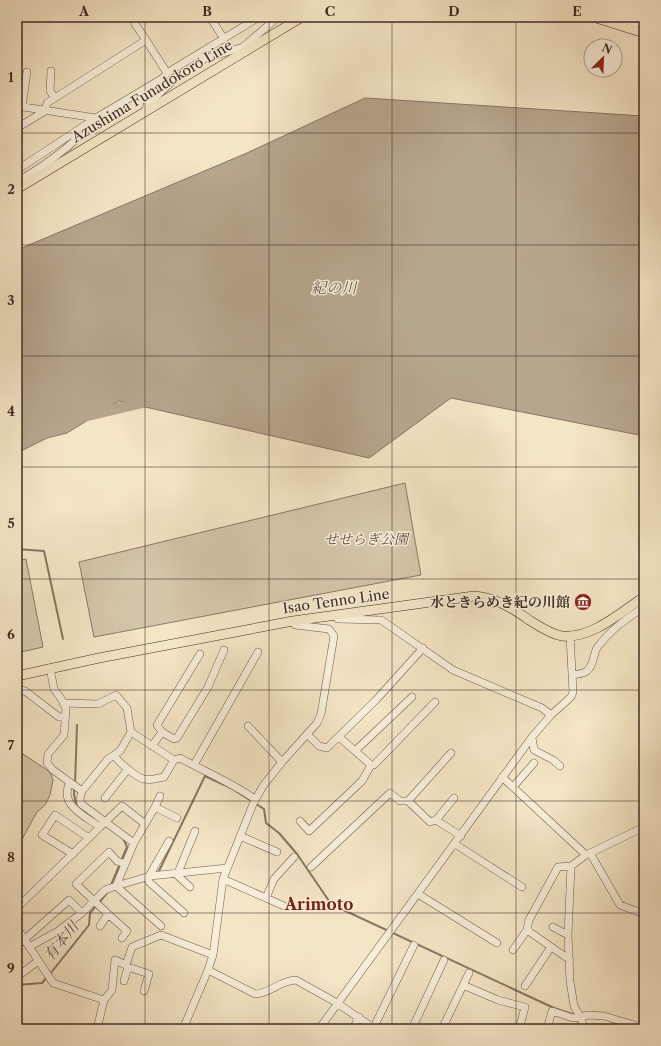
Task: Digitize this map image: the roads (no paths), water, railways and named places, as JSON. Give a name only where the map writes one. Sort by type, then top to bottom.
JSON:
[{"type":"main road","name":"Azushima Funadokoro Line","points":[[17,189],[244,50],[302,17]]},
{"type":"main road","points":[[593,17],[644,33]]},
{"type":"main road","name":"Isao Tenno Line","points":[[17,676],[50,668],[293,621],[474,596],[487,597],[499,601],[549,632],[561,636],[570,636],[590,631],[644,597]]},
{"type":"street","points":[[195,17],[201,17]]},
{"type":"street","points":[[210,17],[224,39]]},
{"type":"street","points":[[146,111],[147,105],[179,75],[224,39],[259,17]]},
{"type":"street","points":[[17,170],[96,118],[163,78],[167,73],[202,56],[244,50],[278,17]]},
{"type":"street","points":[[604,20],[616,17],[644,24]]},
{"type":"street","points":[[135,24],[167,73]]},
{"type":"street","points":[[17,128],[45,111],[47,103],[146,40]]},
{"type":"street","points":[[51,71],[50,91],[55,98]]},
{"type":"street","points":[[27,72],[20,107],[96,118]]},
{"type":"street","points":[[17,182],[47,163],[79,138],[96,118]]},
{"type":"street","points":[[572,675],[586,672],[591,667],[596,651],[602,642],[618,625],[644,607]]},
{"type":"street","points":[[338,619],[381,620],[453,670],[542,708],[551,715]]},
{"type":"street","points":[[183,1029],[208,970],[212,955],[223,879],[254,802],[282,762],[317,723],[321,714],[334,636],[329,630],[295,625],[293,621]]},
{"type":"street","points":[[319,1029],[532,737],[551,715],[570,697],[573,692],[570,636]]},
{"type":"street","points":[[307,734],[319,746],[327,748],[423,648]]},
{"type":"street","points":[[200,654],[157,725],[162,732],[174,738],[177,738],[208,687],[224,650]]},
{"type":"street","points":[[194,766],[258,652]]},
{"type":"street","points":[[50,668],[54,689],[66,709],[64,735],[48,754],[47,762],[53,770],[80,790]]},
{"type":"street","points":[[17,688],[25,691],[59,717],[65,717]]},
{"type":"street","points":[[63,702],[98,704],[116,695],[127,708],[131,732],[120,751],[108,759],[80,790],[81,804],[103,824]]},
{"type":"street","points":[[355,751],[412,697]]},
{"type":"street","points":[[300,821],[309,831],[362,781],[371,765],[374,765],[435,702]]},
{"type":"street","points":[[248,726],[282,762]]},
{"type":"street","points":[[131,732],[174,760]]},
{"type":"street","points":[[152,746],[162,732]]},
{"type":"street","points":[[339,737],[371,765]]},
{"type":"street","points":[[532,737],[534,750],[553,760],[560,766]]},
{"type":"street","points":[[408,801],[451,753]]},
{"type":"street","points":[[114,755],[128,769],[143,779],[152,780],[164,776],[174,760],[180,758],[213,776],[234,784],[254,802]]},
{"type":"street","points":[[513,786],[534,763]]},
{"type":"street","points":[[105,798],[128,769]]},
{"type":"street","points":[[502,777],[588,854],[620,905],[644,914]]},
{"type":"street","points":[[71,783],[66,792],[66,798],[71,806],[134,843]]},
{"type":"street","points":[[311,866],[390,793],[400,801],[408,801],[430,822],[436,820],[454,798]]},
{"type":"street","points":[[117,887],[122,862],[160,796]]},
{"type":"street","points":[[17,908],[122,806],[145,824]]},
{"type":"street","points":[[155,807],[177,818]]},
{"type":"street","points":[[72,854],[42,835],[55,815],[89,838]]},
{"type":"street","points":[[436,820],[461,836]]},
{"type":"street","points":[[513,950],[527,930],[529,920],[558,867],[571,866],[588,854],[644,827]]},
{"type":"street","points":[[190,887],[177,875],[195,831]]},
{"type":"street","points":[[240,836],[277,852]]},
{"type":"street","points":[[151,877],[169,841]]},
{"type":"street","points":[[455,844],[522,887]]},
{"type":"street","points":[[122,862],[109,852],[76,884],[127,931],[122,938]]},
{"type":"street","points":[[266,898],[274,879],[294,857]]},
{"type":"street","points":[[571,866],[568,935],[574,1006],[584,1029]]},
{"type":"street","points":[[29,947],[58,931],[97,903],[105,890],[151,877],[178,872],[227,868]]},
{"type":"street","points":[[151,877],[184,913]]},
{"type":"street","points":[[223,879],[284,906]]},
{"type":"street","points":[[117,887],[161,926]]},
{"type":"street","points":[[418,894],[497,943]]},
{"type":"street","points":[[17,946],[69,900],[82,913]]},
{"type":"street","points":[[100,926],[108,914]]},
{"type":"street","points":[[553,927],[568,935]]},
{"type":"street","points":[[17,928],[53,983],[104,1000]]},
{"type":"street","points":[[527,930],[570,960]]},
{"type":"street","points":[[124,981],[132,947],[161,935],[212,955]]},
{"type":"street","points":[[208,970],[255,994],[262,994],[288,980],[296,980],[337,1003],[374,1029],[414,945]]},
{"type":"street","points":[[525,986],[551,947]]},
{"type":"street","points":[[97,1029],[104,1000],[112,990],[115,960],[149,974],[144,991]]},
{"type":"street","points":[[412,1029],[444,960]]},
{"type":"street","points":[[17,977],[38,961]]},
{"type":"street","points":[[442,1029],[469,973]]},
{"type":"street","points":[[463,984],[498,1000],[525,1007],[519,1029]]},
{"type":"street","points":[[547,1029],[552,1011],[578,1018],[588,1015],[604,1016],[644,1028]]},
{"type":"street","points":[[353,1029],[359,1018]]},
{"type":"water","name":"紀の川","points":[[365,98],[644,116],[644,436],[451,398],[369,458],[119,401],[67,433],[47,438],[17,453],[17,250],[247,153]]},
{"type":"waterway","name":"紀の川","points":[[86,416],[149,401]]},
{"type":"waterway","points":[[17,549],[44,551],[63,639]]},
{"type":"waterway","points":[[75,784],[77,725]]},
{"type":"waterway","points":[[158,873],[205,776],[231,788],[264,809],[266,823],[279,833],[297,854],[329,901],[337,907],[554,1008],[575,1015]]},
{"type":"waterway","points":[[74,788],[75,801],[80,807]]},
{"type":"waterway","points":[[111,885],[127,847],[124,840]]},
{"type":"waterway","name":"有本川","points":[[50,974],[89,925],[90,913],[107,893]]},
{"type":"waterway","name":"有本川","points":[[17,985],[42,983],[47,977]]},
{"type":"waterway","points":[[577,1018],[580,1027]]},
{"type":"place","name":"水ときらめき紀の川館","points":[[583,602]]},
{"type":"district","name":"Arimoto","points":[[319,904]]},
{"type":"park label","name":"せせらぎ公園","points":[[366,539]]}]
